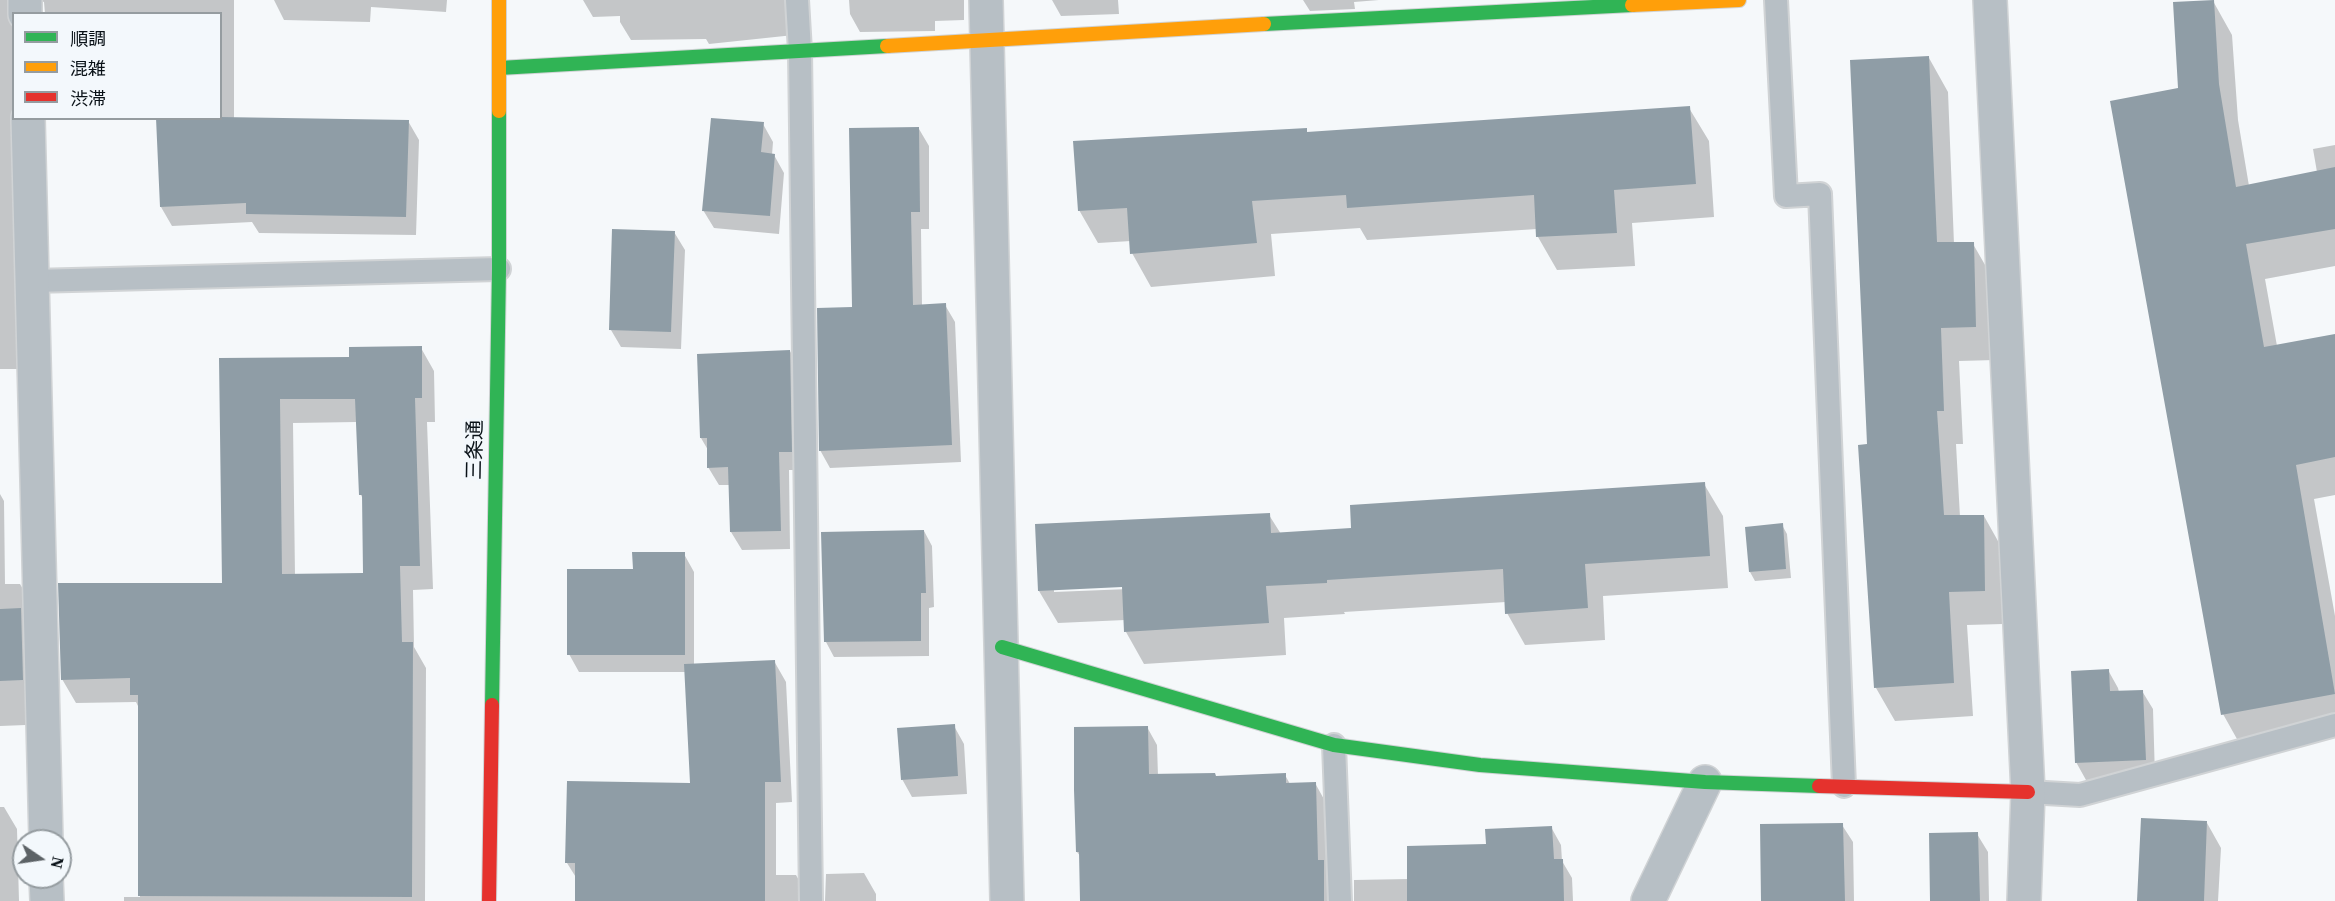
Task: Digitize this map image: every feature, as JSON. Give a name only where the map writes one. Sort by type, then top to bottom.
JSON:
[{"type":"street","name":"三条通","points":[[489,901],[498,269],[499,0]]},
{"type":"street","points":[[986,0],[1007,901]]},
{"type":"street","points":[[499,68],[987,39],[1463,6],[1739,0]]},
{"type":"street","points":[[1990,0],[2028,792],[2024,901]]},
{"type":"street","points":[[28,120],[46,829]]},
{"type":"street","points":[[1002,647],[1334,745],[1480,765],[1705,782],[2028,792]]},
{"type":"street","points":[[1648,901],[1705,782]]},
{"type":"lane","points":[[797,0],[800,51],[811,901]]},
{"type":"lane","points":[[1776,0],[1786,196],[1820,194],[1844,786]]},
{"type":"lane","points":[[33,281],[498,269]]},
{"type":"lane","points":[[2028,792],[2080,795],[2335,725]]},
{"type":"lane","points":[[1334,745],[1340,901]]},
{"type":"building","points":[[2214,0],[2219,84],[2236,187],[2335,167],[2335,229],[2246,244],[2264,347],[2335,334],[2335,457],[2296,465],[2335,694],[2221,715],[2110,101],[2178,88],[2173,2]]},
{"type":"building","points":[[1929,56],[1937,242],[1974,242],[1976,327],[1941,328],[1944,411],[1937,411],[1944,515],[1984,515],[1985,591],[1949,592],[1954,683],[1874,688],[1858,445],[1867,444],[1850,60]]},
{"type":"building","points":[[1690,106],[1696,184],[1614,190],[1617,233],[1536,237],[1534,195],[1347,208],[1346,195],[1252,201],[1257,243],[1130,254],[1127,208],[1078,211],[1073,141],[1307,128],[1307,132]]},
{"type":"building","points":[[222,117],[409,120],[406,217],[246,214],[246,203],[160,207],[156,120],[222,120]]},
{"type":"building","points":[[711,118],[764,122],[761,152],[775,154],[770,216],[702,211]]},
{"type":"building","points":[[919,127],[920,212],[911,212],[913,305],[946,303],[952,445],[819,451],[817,308],[852,307],[849,128]]},
{"type":"building","points":[[612,229],[675,231],[671,332],[609,330]]},
{"type":"building","points":[[422,346],[422,398],[415,398],[420,566],[400,566],[402,642],[413,642],[412,897],[138,896],[138,695],[130,695],[130,678],[61,680],[58,583],[222,583],[219,358],[349,357],[349,347]],"holes":[[[280,399],[355,399],[359,495],[362,495],[363,573],[282,574]]]},
{"type":"building","points":[[790,350],[792,452],[779,452],[781,531],[730,532],[728,467],[707,468],[707,438],[700,438],[697,354]]},
{"type":"building","points":[[1705,482],[1710,556],[1585,564],[1588,608],[1505,614],[1503,569],[1266,586],[1269,623],[1124,632],[1122,587],[1038,591],[1035,524],[1270,513],[1271,533],[1351,528],[1350,505]]},
{"type":"building","points":[[1783,523],[1786,569],[1749,572],[1745,527]]},
{"type":"building","points":[[924,530],[926,593],[921,593],[921,641],[824,642],[821,532]]},
{"type":"building","points":[[632,552],[685,552],[685,655],[567,655],[567,569],[633,569]]},
{"type":"building","points":[[21,608],[23,680],[0,681],[0,609]]},
{"type":"building","points":[[775,660],[781,782],[765,782],[765,901],[575,901],[575,863],[565,863],[567,781],[690,783],[684,664]]},
{"type":"building","points":[[2109,669],[2110,691],[2143,690],[2146,760],[2075,763],[2071,671]]},
{"type":"building","points":[[955,724],[958,776],[901,780],[897,728]]},
{"type":"building","points":[[1148,726],[1149,774],[1215,773],[1216,776],[1286,773],[1286,783],[1316,782],[1318,860],[1324,860],[1324,901],[1080,901],[1079,852],[1076,852],[1074,727]]},
{"type":"building","points":[[2141,818],[2207,821],[2204,901],[2137,901]]},
{"type":"building","points":[[1843,823],[1845,901],[1761,901],[1760,824]]},
{"type":"building","points":[[1552,826],[1554,859],[1563,859],[1564,901],[1407,901],[1407,846],[1486,844],[1485,829]]},
{"type":"building","points":[[1978,832],[1980,901],[1930,901],[1929,833]]},
{"type":"traffic: fast","points":[[1264,24],[1632,5]]},
{"type":"traffic: fast","points":[[499,68],[887,46]]},
{"type":"traffic: fast","points":[[492,705],[499,269],[499,111]]},
{"type":"traffic: fast","points":[[1002,647],[1334,745],[1480,765],[1705,782],[1819,786]]},
{"type":"traffic: slow","points":[[499,0],[499,111]]},
{"type":"traffic: slow","points":[[1632,5],[1739,0]]},
{"type":"traffic: slow","points":[[887,46],[1264,24]]},
{"type":"traffic: jam","points":[[489,901],[492,705]]},
{"type":"traffic: jam","points":[[1819,786],[2028,792]]}]
